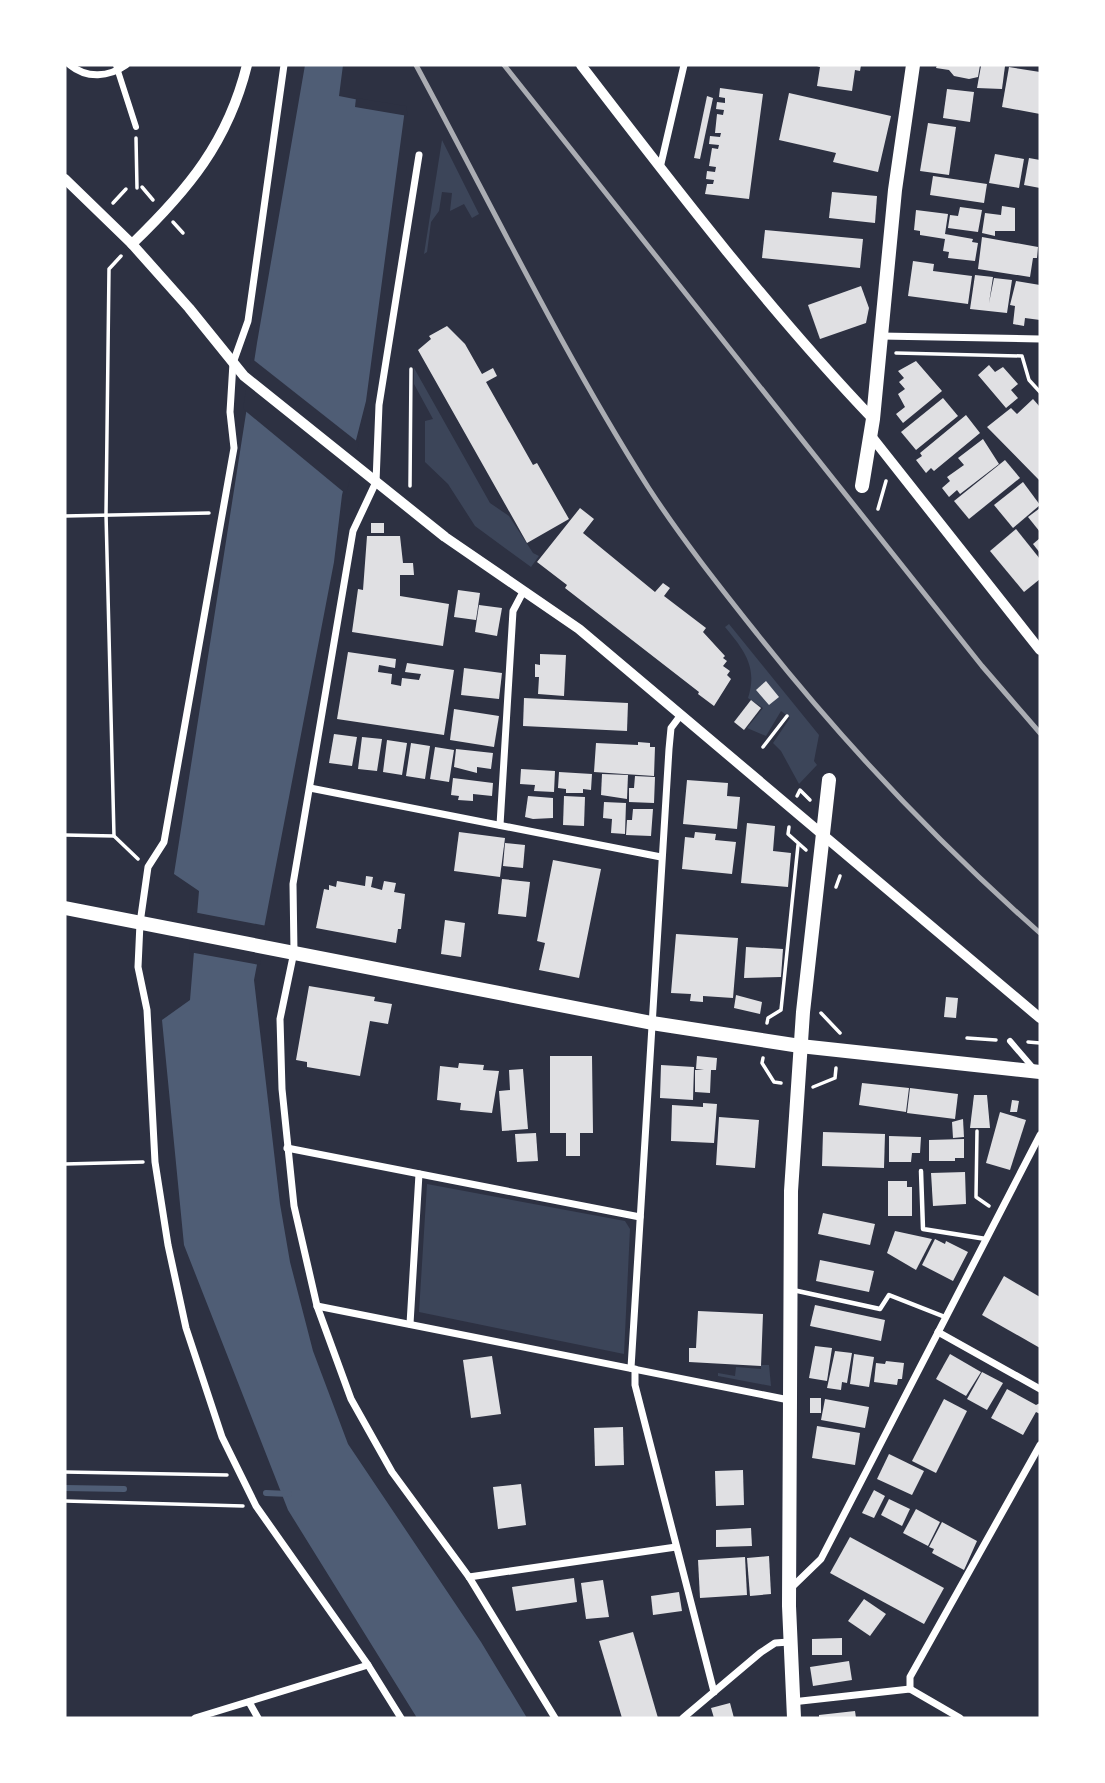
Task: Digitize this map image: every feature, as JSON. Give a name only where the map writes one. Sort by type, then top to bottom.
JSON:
[{"type":"main road","points":[[862,486],[871,436],[895,190],[913,65]]},
{"type":"main road","points":[[794,1718],[789,1642],[789,1289],[795,1099],[821,834],[830,780]]},
{"type":"main road","points":[[65,908],[652,1023],[800,1046],[1040,1074]]},
{"type":"street","points":[[71,65],[87,75],[114,74],[118,68],[126,65]]},
{"type":"street","points":[[132,244],[165,212],[205,164],[229,119],[247,65]]},
{"type":"street","points":[[284,65],[248,321],[233,363],[230,412],[234,448],[164,842],[148,867],[140,923],[138,967],[146,1010],[155,1162],[168,1245],[186,1328],[222,1437],[256,1506],[368,1665],[401,1718]]},
{"type":"street","points":[[581,65],[660,168],[829,372],[873,419]]},
{"type":"street","points":[[660,168],[684,65]]},
{"type":"street","points":[[118,68],[136,127]]},
{"type":"street","points":[[419,155],[379,405],[376,482],[353,531],[293,884],[294,953],[280,1019],[287,1148],[297,1220],[317,1306],[351,1399],[392,1472],[469,1577],[555,1718]]},
{"type":"street","points":[[65,179],[132,244],[189,307],[244,376],[445,537],[579,629],[1040,1018]]},
{"type":"street","points":[[881,336],[1040,338]]},
{"type":"street","points":[[871,436],[1040,650]]},
{"type":"street","points":[[500,825],[513,611],[523,592]]},
{"type":"street","points":[[680,716],[670,728],[639,1217],[633,1368],[635,1385],[714,1692]]},
{"type":"street","points":[[310,788],[661,857]]},
{"type":"street","points":[[1010,1041],[1040,1074]]},
{"type":"street","points":[[789,1590],[821,1559],[1040,1135]]},
{"type":"street","points":[[287,1148],[639,1217]]},
{"type":"street","points":[[410,1324],[419,1174]]},
{"type":"street","points":[[317,1306],[789,1400]]},
{"type":"street","points":[[938,1332],[1040,1389]]},
{"type":"street","points":[[910,1689],[910,1677],[1040,1445]]},
{"type":"street","points":[[469,1577],[676,1547]]},
{"type":"street","points":[[683,1718],[775,1643],[789,1642]]},
{"type":"street","points":[[195,1718],[368,1665]]},
{"type":"street","points":[[792,1703],[910,1689],[960,1718]]},
{"type":"street","points":[[249,1702],[258,1718]]},
{"type":"lane","points":[[921,1171],[923,1229],[986,1239]]},
{"type":"lane","points":[[789,1289],[880,1309],[889,1295],[946,1318]]},
{"type":"path","points":[[136,127],[137,188]]},
{"type":"path","points":[[114,836],[106,514],[109,269],[132,244]]},
{"type":"path","points":[[896,353],[1023,356],[1029,380],[1040,392]]},
{"type":"path","points":[[410,486],[411,369]]},
{"type":"path","points":[[878,509],[882,496]]},
{"type":"path","points":[[65,516],[221,513]]},
{"type":"path","points":[[763,747],[787,716]]},
{"type":"path","points":[[65,835],[114,836],[148,867]]},
{"type":"path","points":[[967,1038],[1010,1041]]},
{"type":"path","points":[[977,1130],[976,1197],[998,1212]]},
{"type":"path","points":[[65,1164],[155,1162]]},
{"type":"path","points":[[65,1472],[239,1476]]},
{"type":"path","points":[[65,1501],[256,1506]]},
{"type":"shaded area","points":[[305,65],[343,65],[339,96],[405,109],[366,401],[342,495],[334,562],[254,980],[280,1204],[290,1262],[313,1351],[348,1444],[481,1642],[527,1718],[417,1718],[288,1510],[184,1245],[162,1020],[190,1000],[199,891],[174,874],[257,343]]},
{"type":"shaded area","points":[[442,140],[479,214],[472,218],[464,204],[450,211],[452,193],[442,192],[439,211],[431,222],[427,252],[424,254]]},
{"type":"shaded area","points":[[414,368],[490,503],[509,516],[533,553],[539,556],[531,567],[475,526],[448,484],[425,462],[425,421],[433,419],[414,384]]},
{"type":"shaded area","points":[[729,624],[819,735],[814,761],[817,765],[799,784],[781,751],[773,743],[790,718],[781,711],[766,736],[747,728],[763,708],[748,698],[751,687],[750,668],[743,651],[725,627]]},
{"type":"shaded area","points":[[427,1184],[625,1221],[630,1229],[624,1354],[419,1312]]},
{"type":"shaded area","points":[[761,1365],[769,1365],[771,1386],[718,1376],[718,1373],[735,1376],[736,1367],[761,1369]]},
{"type":"pier","points":[[356,98],[406,106],[408,116],[355,107]]},
{"type":"pier","points":[[251,358],[359,443],[346,494],[243,409]]},
{"type":"pier","points":[[193,912],[267,926],[260,965],[189,952]]},
{"type":"building","points":[[814,65],[861,65],[860,71],[855,70],[852,91],[817,86],[820,67]]},
{"type":"building","points":[[937,65],[980,65],[978,77],[969,79],[954,76],[949,70],[936,68]]},
{"type":"building","points":[[981,66],[1005,66],[1002,89],[977,88]]},
{"type":"building","points":[[1009,67],[1040,72],[1040,114],[1002,107]]},
{"type":"building","points":[[720,88],[763,94],[749,199],[705,194],[707,184],[713,184],[714,180],[706,179],[707,171],[715,172],[716,167],[709,166],[712,148],[718,149],[719,145],[709,144],[710,136],[720,137],[721,133],[715,133],[717,114],[723,115],[724,110],[716,109],[717,102],[725,103],[725,98],[719,97]]},
{"type":"building","points":[[947,89],[974,92],[970,122],[943,118]]},
{"type":"building","points":[[789,93],[891,116],[878,172],[833,162],[836,153],[779,140]]},
{"type":"building","points":[[707,96],[713,98],[700,159],[694,158]]},
{"type":"building","points":[[928,123],[956,127],[949,175],[920,171]]},
{"type":"building","points":[[995,154],[1024,159],[1019,188],[989,183]]},
{"type":"building","points":[[1029,158],[1040,160],[1040,188],[1024,185]]},
{"type":"building","points":[[933,176],[987,184],[984,203],[930,195]]},
{"type":"building","points":[[832,192],[877,196],[875,223],[829,218]]},
{"type":"building","points":[[1002,206],[1015,208],[1015,231],[995,231],[995,236],[982,233],[985,213],[1001,215]]},
{"type":"building","points":[[960,207],[982,210],[978,232],[948,228],[950,215],[958,216]]},
{"type":"building","points":[[916,210],[948,214],[945,234],[973,239],[972,242],[978,243],[975,261],[948,258],[949,252],[943,251],[945,239],[920,235],[920,231],[914,230]]},
{"type":"building","points":[[765,230],[863,239],[860,268],[762,258]]},
{"type":"building","points":[[982,237],[1038,247],[1030,277],[978,269]]},
{"type":"building","points":[[913,261],[934,264],[933,271],[972,276],[968,304],[908,296]]},
{"type":"building","points":[[975,275],[993,277],[989,303],[994,278],[1012,280],[1007,313],[970,309]]},
{"type":"building","points":[[1016,281],[1040,285],[1040,320],[1025,318],[1024,326],[1013,324],[1015,306],[1010,305]]},
{"type":"building","points":[[861,286],[869,308],[866,323],[820,339],[808,305]]},
{"type":"building","points":[[447,326],[465,344],[482,374],[493,368],[497,376],[486,382],[533,465],[537,463],[569,519],[527,543],[418,350],[431,339],[429,336]]},
{"type":"building","points":[[916,361],[942,391],[903,423],[896,414],[905,407],[898,394],[905,389],[899,382],[904,378],[898,371]]},
{"type":"building","points":[[989,365],[995,372],[1003,367],[1018,384],[1011,390],[1018,398],[1006,408],[978,375]]},
{"type":"building","points":[[943,398],[958,416],[916,450],[901,432]]},
{"type":"building","points":[[1033,399],[1040,407],[1040,481],[987,427],[1011,408],[1017,414]]},
{"type":"building","points":[[966,415],[980,433],[934,471],[931,468],[926,473],[916,460],[922,456],[920,453]]},
{"type":"building","points":[[983,439],[999,464],[960,494],[957,490],[949,497],[942,488],[950,481],[947,477],[964,465],[958,458]]},
{"type":"building","points":[[1005,460],[1020,478],[969,519],[954,501]]},
{"type":"building","points":[[1023,482],[1040,505],[1013,528],[994,505]]},
{"type":"building","points":[[580,508],[594,519],[583,533],[655,592],[663,583],[670,588],[664,596],[706,628],[703,632],[725,656],[723,658],[727,661],[723,666],[730,671],[727,675],[731,679],[714,706],[565,588],[567,585],[537,562]]},
{"type":"building","points":[[1040,508],[1040,532],[1028,517]]},
{"type":"building","points":[[371,523],[384,523],[384,533],[371,533]]},
{"type":"building","points":[[1016,529],[1040,559],[1040,579],[1024,592],[990,551]]},
{"type":"building","points":[[367,536],[400,536],[403,563],[413,563],[414,575],[400,575],[400,596],[449,604],[443,646],[352,632],[358,589],[363,590]]},
{"type":"building","points":[[1040,538],[1040,553],[1033,544]]},
{"type":"building","points":[[458,590],[480,593],[476,620],[454,617]]},
{"type":"building","points":[[479,605],[502,608],[497,636],[475,632]]},
{"type":"building","points":[[348,652],[396,659],[395,668],[379,665],[378,672],[392,674],[391,684],[401,686],[402,678],[419,680],[421,674],[405,672],[407,663],[454,670],[444,735],[337,719]]},
{"type":"building","points":[[540,654],[566,655],[564,696],[538,694],[539,677],[535,677],[535,664],[540,665]]},
{"type":"building","points":[[464,668],[502,673],[499,699],[461,695]]},
{"type":"building","points":[[766,681],[779,697],[769,705],[756,690]]},
{"type":"building","points":[[524,698],[628,703],[627,731],[523,726]]},
{"type":"building","points":[[751,700],[761,708],[744,730],[734,722]]},
{"type":"building","points":[[454,709],[499,716],[494,747],[450,740]]},
{"type":"building","points":[[334,734],[357,737],[352,766],[329,763]]},
{"type":"building","points":[[362,737],[382,739],[377,771],[358,769]]},
{"type":"building","points":[[387,740],[407,743],[402,775],[383,772]]},
{"type":"building","points":[[638,742],[650,743],[650,747],[655,747],[654,776],[594,772],[596,743],[638,745]]},
{"type":"building","points":[[411,743],[430,746],[425,779],[406,776]]},
{"type":"building","points":[[435,747],[454,750],[449,782],[430,779]]},
{"type":"building","points":[[456,749],[493,753],[491,769],[477,767],[477,773],[454,767]]},
{"type":"building","points":[[521,769],[555,771],[554,792],[534,791],[535,785],[520,784]]},
{"type":"building","points":[[559,772],[592,774],[591,790],[566,793],[566,789],[558,788]]},
{"type":"building","points":[[602,774],[628,775],[627,799],[601,795]]},
{"type":"building","points":[[635,776],[655,777],[654,803],[629,802],[629,788],[634,788]]},
{"type":"building","points":[[453,778],[493,783],[492,796],[473,794],[473,801],[458,800],[459,796],[451,795]]},
{"type":"building","points":[[687,780],[728,783],[727,796],[740,797],[737,829],[683,824]]},
{"type":"building","points":[[528,796],[553,798],[553,818],[525,817]]},
{"type":"building","points":[[564,796],[585,797],[584,826],[563,825]]},
{"type":"building","points":[[604,802],[626,803],[625,834],[611,833],[612,819],[603,818]]},
{"type":"building","points":[[633,809],[653,809],[651,836],[626,835],[627,820],[632,820]]},
{"type":"building","points":[[747,823],[775,826],[773,851],[791,853],[788,887],[741,883]]},
{"type":"building","points":[[459,832],[505,838],[500,877],[454,871]]},
{"type":"building","points":[[695,832],[716,834],[715,840],[736,842],[732,874],[682,869],[685,837],[694,838]]},
{"type":"building","points":[[505,843],[525,845],[523,868],[503,866]]},
{"type":"building","points":[[553,860],[601,869],[579,978],[539,970],[545,943],[537,941]]},
{"type":"building","points":[[366,876],[373,877],[371,887],[382,890],[384,881],[396,883],[394,892],[405,894],[401,929],[398,929],[396,943],[316,928],[324,889],[329,890],[329,885],[336,887],[337,881],[365,886]]},
{"type":"building","points":[[502,879],[530,882],[526,917],[498,914]]},
{"type":"building","points":[[445,920],[465,923],[461,957],[441,954]]},
{"type":"building","points":[[676,934],[738,938],[733,998],[703,996],[703,1002],[690,1001],[691,994],[671,993]]},
{"type":"building","points":[[746,947],[783,949],[781,977],[744,978]]},
{"type":"building","points":[[309,986],[375,997],[374,1001],[392,1004],[388,1024],[370,1021],[360,1076],[307,1067],[307,1062],[296,1060]]},
{"type":"building","points":[[736,995],[762,1002],[760,1014],[734,1008]]},
{"type":"building","points":[[946,997],[958,998],[956,1018],[944,1017]]},
{"type":"building","points":[[550,1056],[592,1056],[593,1133],[580,1133],[580,1156],[566,1156],[566,1133],[550,1133]]},
{"type":"building","points":[[697,1056],[717,1058],[716,1070],[711,1070],[710,1093],[695,1092],[695,1070],[704,1070],[696,1069]]},
{"type":"building","points":[[459,1063],[484,1065],[483,1070],[499,1071],[492,1113],[460,1110],[461,1103],[437,1100],[440,1066],[458,1068]]},
{"type":"building","points":[[661,1065],[694,1067],[693,1100],[660,1098]]},
{"type":"building","points":[[523,1069],[528,1129],[502,1131],[499,1091],[510,1090],[509,1070]]},
{"type":"building","points":[[862,1083],[909,1088],[906,1112],[859,1105]]},
{"type":"building","points":[[910,1088],[958,1094],[955,1119],[907,1113]]},
{"type":"building","points":[[974,1095],[987,1095],[990,1128],[970,1128]]},
{"type":"building","points":[[1012,1100],[1019,1101],[1017,1112],[1010,1112]]},
{"type":"building","points":[[703,1103],[717,1104],[714,1143],[671,1141],[672,1105],[703,1107]]},
{"type":"building","points":[[1000,1112],[1026,1120],[1010,1170],[986,1163]]},
{"type":"building","points":[[719,1117],[759,1120],[755,1168],[716,1165]]},
{"type":"building","points":[[963,1119],[964,1137],[953,1138],[952,1122]]},
{"type":"building","points":[[823,1132],[885,1134],[884,1168],[822,1166]]},
{"type":"building","points":[[536,1133],[538,1161],[517,1162],[515,1134]]},
{"type":"building","points":[[889,1136],[921,1137],[920,1153],[912,1153],[911,1162],[889,1162]]},
{"type":"building","points":[[964,1139],[964,1158],[955,1158],[955,1161],[929,1161],[929,1140]]},
{"type":"building","points":[[965,1172],[966,1204],[933,1206],[931,1173]]},
{"type":"building","points":[[888,1181],[907,1181],[907,1187],[912,1187],[912,1216],[888,1216]]},
{"type":"building","points":[[823,1213],[875,1224],[870,1245],[818,1234]]},
{"type":"building","points":[[895,1231],[932,1239],[916,1270],[887,1253]]},
{"type":"building","points":[[935,1239],[945,1244],[946,1241],[968,1252],[953,1281],[922,1265]]},
{"type":"building","points":[[820,1260],[874,1271],[869,1292],[816,1281]]},
{"type":"building","points":[[1004,1276],[1040,1297],[1040,1348],[982,1315]]},
{"type":"building","points":[[815,1305],[885,1320],[881,1341],[810,1326]]},
{"type":"building","points":[[698,1311],[763,1314],[761,1366],[689,1362],[689,1348],[696,1348]]},
{"type":"building","points":[[815,1346],[832,1348],[827,1381],[809,1378]]},
{"type":"building","points":[[835,1351],[852,1353],[847,1383],[842,1382],[841,1390],[827,1388]]},
{"type":"building","points":[[854,1354],[874,1357],[869,1387],[850,1384]]},
{"type":"building","points":[[950,1354],[981,1372],[966,1396],[936,1379]]},
{"type":"building","points":[[492,1356],[501,1414],[471,1418],[463,1360]]},
{"type":"building","points":[[886,1361],[904,1363],[902,1379],[898,1379],[897,1385],[874,1382],[876,1363],[885,1364]]},
{"type":"building","points":[[982,1372],[1003,1383],[987,1410],[967,1399]]},
{"type":"building","points":[[1007,1389],[1036,1405],[1040,1403],[1040,1414],[1036,1412],[1023,1435],[991,1418]]},
{"type":"building","points":[[810,1398],[821,1398],[821,1413],[810,1413]]},
{"type":"building","points":[[825,1399],[869,1407],[865,1428],[821,1420]]},
{"type":"building","points":[[944,1399],[967,1411],[936,1473],[912,1461]]},
{"type":"building","points":[[817,1426],[860,1433],[855,1465],[812,1458]]},
{"type":"building","points":[[623,1427],[624,1465],[595,1466],[594,1428]]},
{"type":"building","points":[[889,1454],[924,1471],[912,1495],[877,1479]]},
{"type":"building","points":[[743,1470],[744,1505],[716,1506],[715,1471]]},
{"type":"building","points":[[521,1484],[526,1525],[498,1529],[493,1487]]},
{"type":"building","points":[[874,1490],[885,1496],[874,1518],[862,1513]]},
{"type":"building","points":[[889,1499],[910,1509],[902,1526],[881,1515]]},
{"type":"building","points":[[916,1509],[940,1522],[928,1546],[903,1533]]},
{"type":"building","points":[[942,1522],[977,1541],[964,1570],[932,1553],[934,1549],[929,1547]]},
{"type":"building","points":[[751,1528],[752,1546],[716,1547],[716,1530]]},
{"type":"building","points":[[850,1537],[944,1588],[924,1624],[830,1573]]},
{"type":"building","points":[[769,1556],[771,1594],[750,1596],[747,1558]]},
{"type":"building","points":[[745,1557],[747,1595],[700,1598],[698,1560]]},
{"type":"building","points":[[574,1578],[577,1602],[516,1611],[512,1587]]},
{"type":"building","points":[[603,1580],[609,1617],[586,1619],[581,1583]]},
{"type":"building","points":[[679,1592],[682,1611],[653,1615],[651,1596]]},
{"type":"building","points":[[864,1599],[886,1614],[870,1636],[848,1621]]},
{"type":"building","points":[[633,1632],[658,1718],[622,1718],[599,1641]]},
{"type":"building","points":[[842,1638],[842,1655],[812,1655],[812,1639]]},
{"type":"building","points":[[849,1661],[852,1680],[813,1686],[810,1667]]},
{"type":"building","points":[[730,1703],[734,1718],[714,1718],[711,1708]]},
{"type":"building","points":[[855,1711],[856,1718],[819,1718],[819,1715]]},
{"type":"waterway","points":[[65,1488],[124,1489]]},
{"type":"waterway","points":[[266,1493],[289,1494]]},
{"type":"railway","points":[[416,65],[586,384],[674,525],[790,675],[857,752],[964,863],[1040,933]]},
{"type":"railway","points":[[504,65],[982,666],[1040,733]]}]
